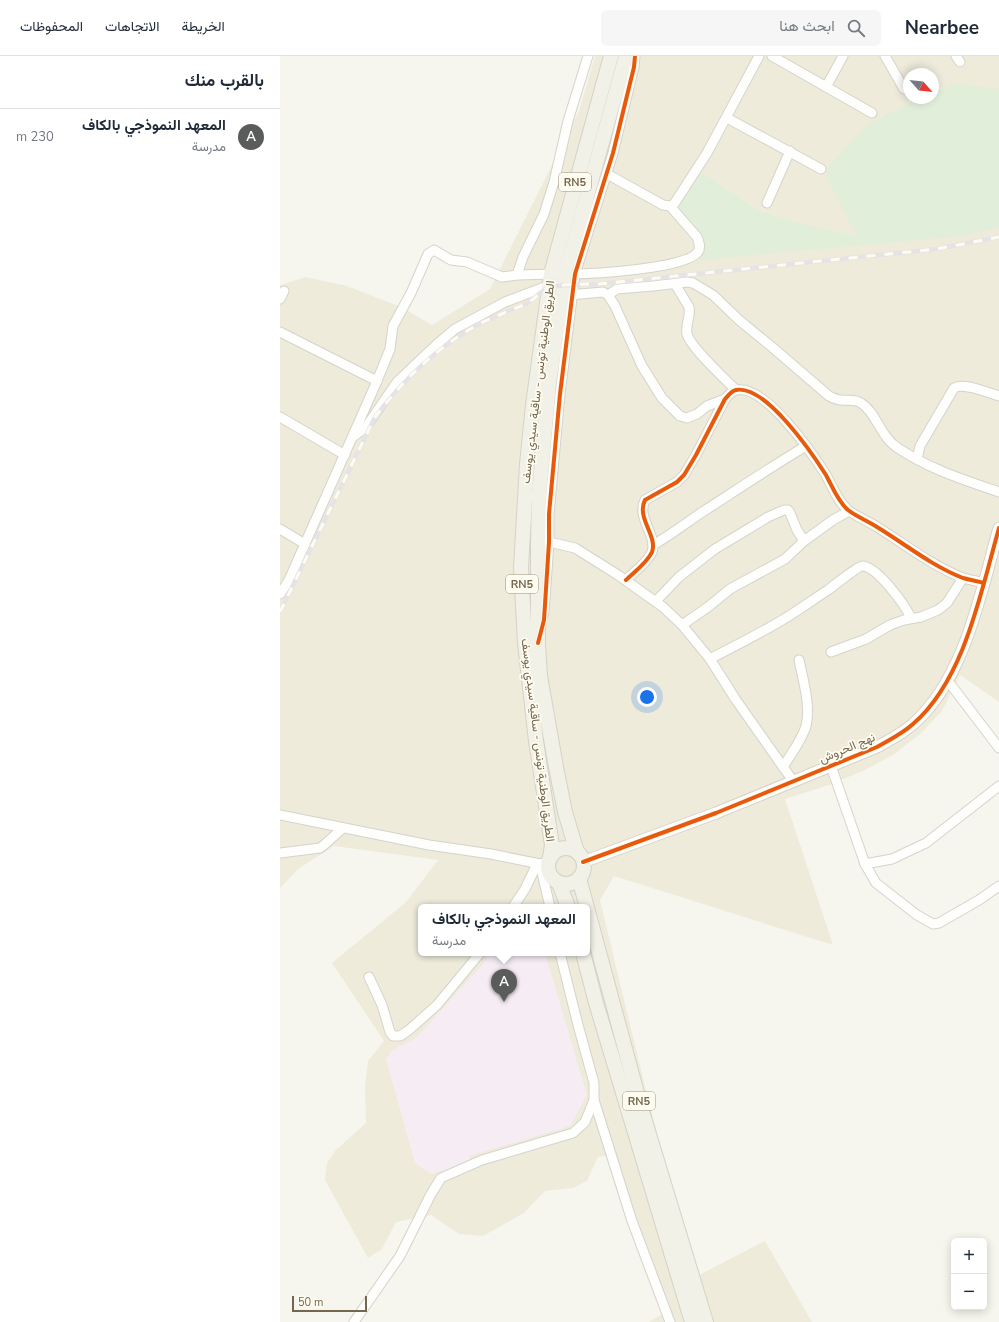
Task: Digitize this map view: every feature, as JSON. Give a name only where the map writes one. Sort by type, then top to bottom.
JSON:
[{"type":"main road","name":"الطريق الوطنية تونس - ساقية سيدي يوسف","points":[[544,862],[552,851],[528,674],[525,643],[522,568],[529,440],[557,289],[610,56]]},
{"type":"main road","name":"الطريق الوطنية تونس - ساقية سيدي يوسف","points":[[580,857],[565,812],[540,676],[538,643],[538,520],[557,289],[570,274],[626,56]]},
{"type":"main road","points":[[544,862],[559,850],[571,849],[580,857]]},
{"type":"main road","name":"RN5","points":[[580,857],[583,868],[579,878],[586,904]]},
{"type":"main road","name":"RN5","points":[[544,862],[552,878],[559,883],[567,904]]},
{"type":"main road","points":[[559,883],[570,884],[579,878]]},
{"type":"main road","name":"RN5","points":[[590,919],[641,1108],[706,1322]]},
{"type":"main road","name":"RN5","points":[[584,956],[596,1003],[692,1322]]},
{"type":"street","points":[[517,275],[523,257],[544,214],[554,182],[568,121],[588,56]]},
{"type":"street","points":[[352,437],[366,427],[397,382],[450,333],[505,302],[557,289],[570,274],[607,174],[634,67],[635,56]]},
{"type":"street","points":[[670,206],[674,204],[686,188],[727,118],[760,56]]},
{"type":"street","points":[[772,56],[872,114]]},
{"type":"street","points":[[826,88],[843,56]]},
{"type":"street","points":[[885,56],[903,87]]},
{"type":"street","points":[[727,118],[821,169]]},
{"type":"street","points":[[767,203],[790,151]]},
{"type":"street","points":[[570,274],[658,267],[689,258],[697,252],[700,247],[697,237],[670,206],[663,205],[607,174]]},
{"type":"street","points":[[280,594],[289,580],[377,381],[390,349],[393,326],[430,252],[434,250],[451,260],[467,262],[502,277],[517,275],[557,289],[603,292],[608,295],[615,306],[642,366],[662,398],[676,413],[687,418],[707,406],[725,399]]},
{"type":"street","points":[[608,295],[617,289],[687,282],[693,283],[713,295],[739,320],[829,396],[840,400],[852,400],[864,405],[888,440],[897,448],[951,476],[999,492]]},
{"type":"street","points":[[675,284],[690,307],[687,329],[688,336],[704,358],[736,390]]},
{"type":"street","points":[[538,643],[544,620],[549,542],[549,514],[560,394],[557,289]]},
{"type":"street","points":[[280,332],[377,381]]},
{"type":"street","points":[[916,459],[920,446],[954,388],[957,386],[969,387],[999,396]]},
{"type":"street","points":[[626,580],[647,560],[652,552],[653,545],[642,510],[643,503],[649,497],[677,482],[684,475],[725,399],[730,393],[736,390],[743,390],[765,400],[780,414],[806,446],[842,503],[849,511],[925,558],[963,578],[984,583]]},
{"type":"street","points":[[280,417],[344,454]]},
{"type":"street","points":[[653,545],[760,474],[806,446]]},
{"type":"street","points":[[656,601],[679,577],[715,549],[768,517],[784,510],[788,510],[790,512],[797,530],[804,542]]},
{"type":"street","points":[[682,625],[730,589],[785,559],[804,542],[833,520],[849,511]]},
{"type":"street","name":"نهج الحروش","points":[[580,857],[716,813],[877,747],[900,734],[913,724],[932,704],[948,680],[961,652],[984,583],[999,528]]},
{"type":"street","points":[[280,529],[305,544]]},
{"type":"street","points":[[549,542],[575,548],[656,601],[682,625],[710,660],[793,781]]},
{"type":"street","points":[[710,660],[794,613],[845,578],[859,566],[866,566],[876,573],[904,605],[912,618]]},
{"type":"street","points":[[831,652],[866,639],[890,626],[912,618],[921,617],[938,610],[947,603],[963,578]]},
{"type":"street","points":[[783,767],[798,744],[806,726],[807,714],[799,660]]},
{"type":"street","points":[[948,680],[999,748]]},
{"type":"street","points":[[831,766],[865,864],[876,883],[917,915],[933,924],[945,921],[999,886]]},
{"type":"street","points":[[865,864],[892,859],[926,843],[999,786]]},
{"type":"street","points":[[280,816],[544,862]]},
{"type":"street","points":[[280,853],[320,848],[343,828]]},
{"type":"street","points":[[516,904],[544,862]]},
{"type":"street","points":[[544,862],[550,904]]},
{"type":"street","points":[[369,976],[382,1005],[390,1032],[394,1036],[400,1036],[409,1030],[437,1004],[477,956]]},
{"type":"street","points":[[561,956],[594,1083],[594,1100],[632,1221],[670,1322]]},
{"type":"street","points":[[354,1322],[400,1256],[431,1194],[441,1178],[482,1160],[573,1133],[585,1122],[594,1100]]},
{"type":"shaded area","points":[[595,56],[999,56],[999,702],[960,675],[942,711],[920,734],[893,755],[863,771],[829,785],[785,799],[833,945],[614,876],[600,900],[648,1099],[695,1277],[765,1241],[812,1322],[648,1322],[667,1312],[616,1154],[598,1157],[587,1181],[573,1188],[545,1191],[524,1213],[483,1236],[459,1234],[431,1215],[396,1222],[382,1249],[368,1258],[325,1180],[327,1163],[336,1150],[366,1123],[365,1087],[368,1061],[384,1041],[332,963],[406,902],[438,860],[334,846],[298,869],[280,888],[280,285],[306,277],[347,286],[401,307],[432,325],[490,289],[579,111]]},
{"type":"shaded area","points":[[489,956],[546,956],[587,1095],[570,1126],[469,1156],[471,1164],[432,1174],[415,1163],[386,1059],[393,1050],[416,1038]]},
{"type":"green space","points":[[958,84],[999,89],[999,227],[961,236],[701,260],[703,250],[671,216],[702,173],[759,211],[806,225],[857,236],[826,176],[829,166],[868,125],[908,104],[939,104],[939,90]]},
{"type":"railway","points":[[280,612],[375,417],[386,403],[410,376],[450,342],[481,323],[526,304],[548,288],[563,285],[599,284],[937,249],[999,237]]},
{"type":"cycle path","points":[[538,643],[544,620],[549,542],[549,514],[560,394],[575,274],[613,153],[634,67],[635,56]]},
{"type":"cycle path","points":[[626,580],[644,564],[652,552],[652,540],[643,513],[645,500],[677,482],[684,475],[725,399],[731,392],[736,390],[748,391],[760,398],[774,408],[787,422],[826,475],[844,507],[940,567],[963,578],[984,583]]},
{"type":"cycle path","points":[[583,862],[716,813],[877,747],[909,728],[931,705],[946,683],[958,659],[978,606],[999,528]]},
{"type":"place","name":"المعهد النموذجي بالكاف","points":[[504,1002]]}]
